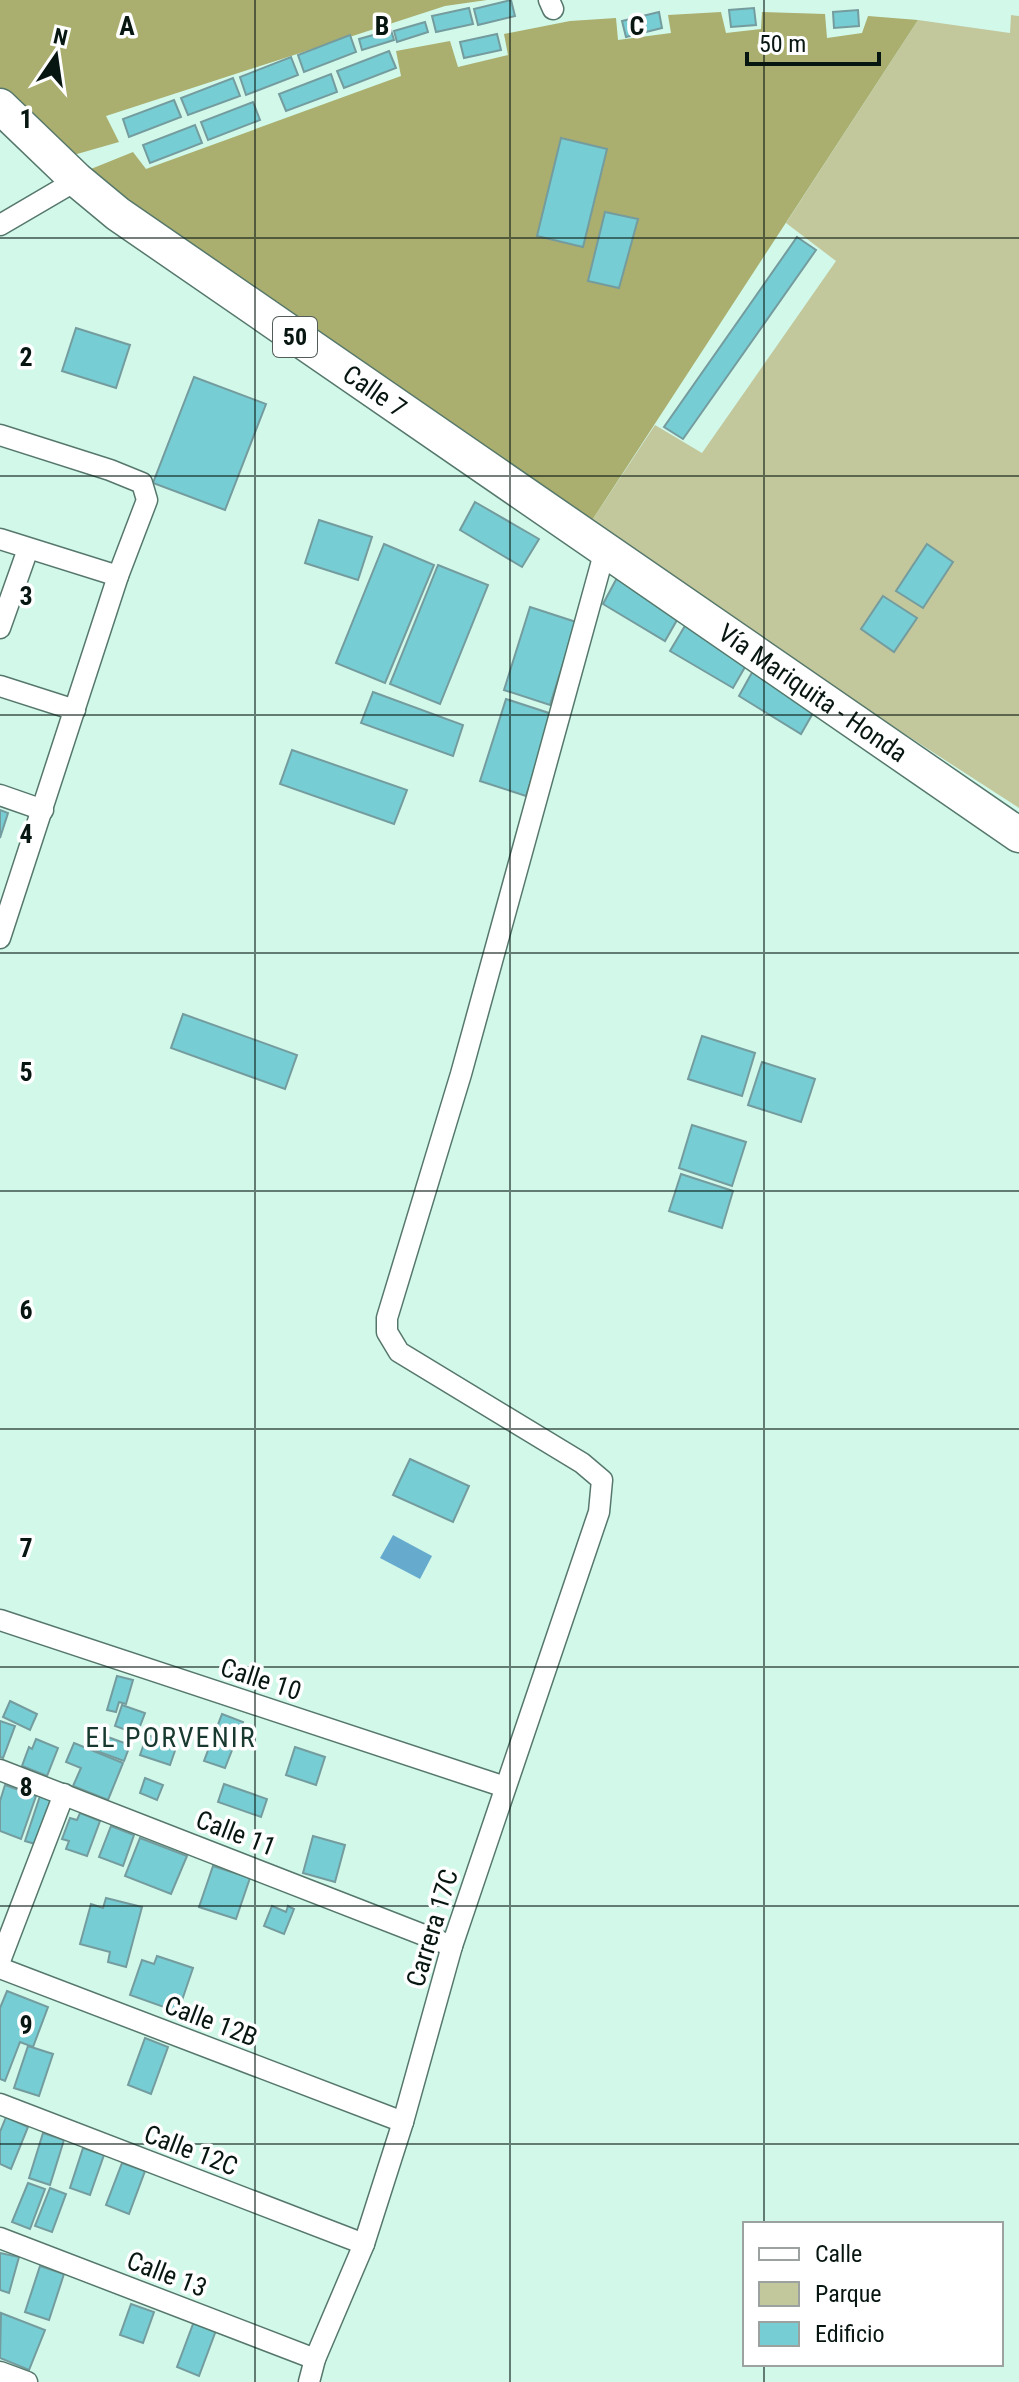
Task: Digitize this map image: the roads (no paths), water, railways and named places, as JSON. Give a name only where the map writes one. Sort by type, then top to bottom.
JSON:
[{"type":"highway","name":"Calle 7","points":[[0,106],[77,180],[118,214],[605,550]]},
{"type":"highway","name":"Vía Mariquita - Honda","points":[[605,550],[1019,835]]},
{"type":"street","points":[[0,225],[77,180]]},
{"type":"street","points":[[0,435],[142,483],[147,500],[118,576],[43,810],[6,899],[0,938]]},
{"type":"street","points":[[0,539],[118,576]]},
{"type":"street","points":[[0,628],[28,549]]},
{"type":"street","name":"Carrera 17C","points":[[309,2382],[315,2359],[364,2244],[403,2122],[452,1946],[599,1512],[603,1489],[602,1480],[582,1463],[399,1352],[387,1332],[387,1318],[461,1074],[605,550]]},
{"type":"street","points":[[0,686],[75,710]]},
{"type":"street","points":[[0,795],[43,810]]},
{"type":"street","name":"Calle 10","points":[[0,1620],[505,1787]]},
{"type":"street","name":"Calle 11","points":[[0,1770],[452,1946]]},
{"type":"street","points":[[0,1961],[64,1794]]},
{"type":"street","name":"Calle 12B","points":[[0,1968],[403,2122]]},
{"type":"street","name":"Calle 12C","points":[[0,2104],[364,2244]]},
{"type":"street","name":"Calle 13","points":[[0,2238],[315,2359]]},
{"type":"street","points":[[0,2372],[27,2382]]},
{"type":"water","points":[[393,1535],[432,1556],[420,1579],[380,1558]]},
{"type":"district","name":"EL PORVENIR","points":[[171,1737]]}]
